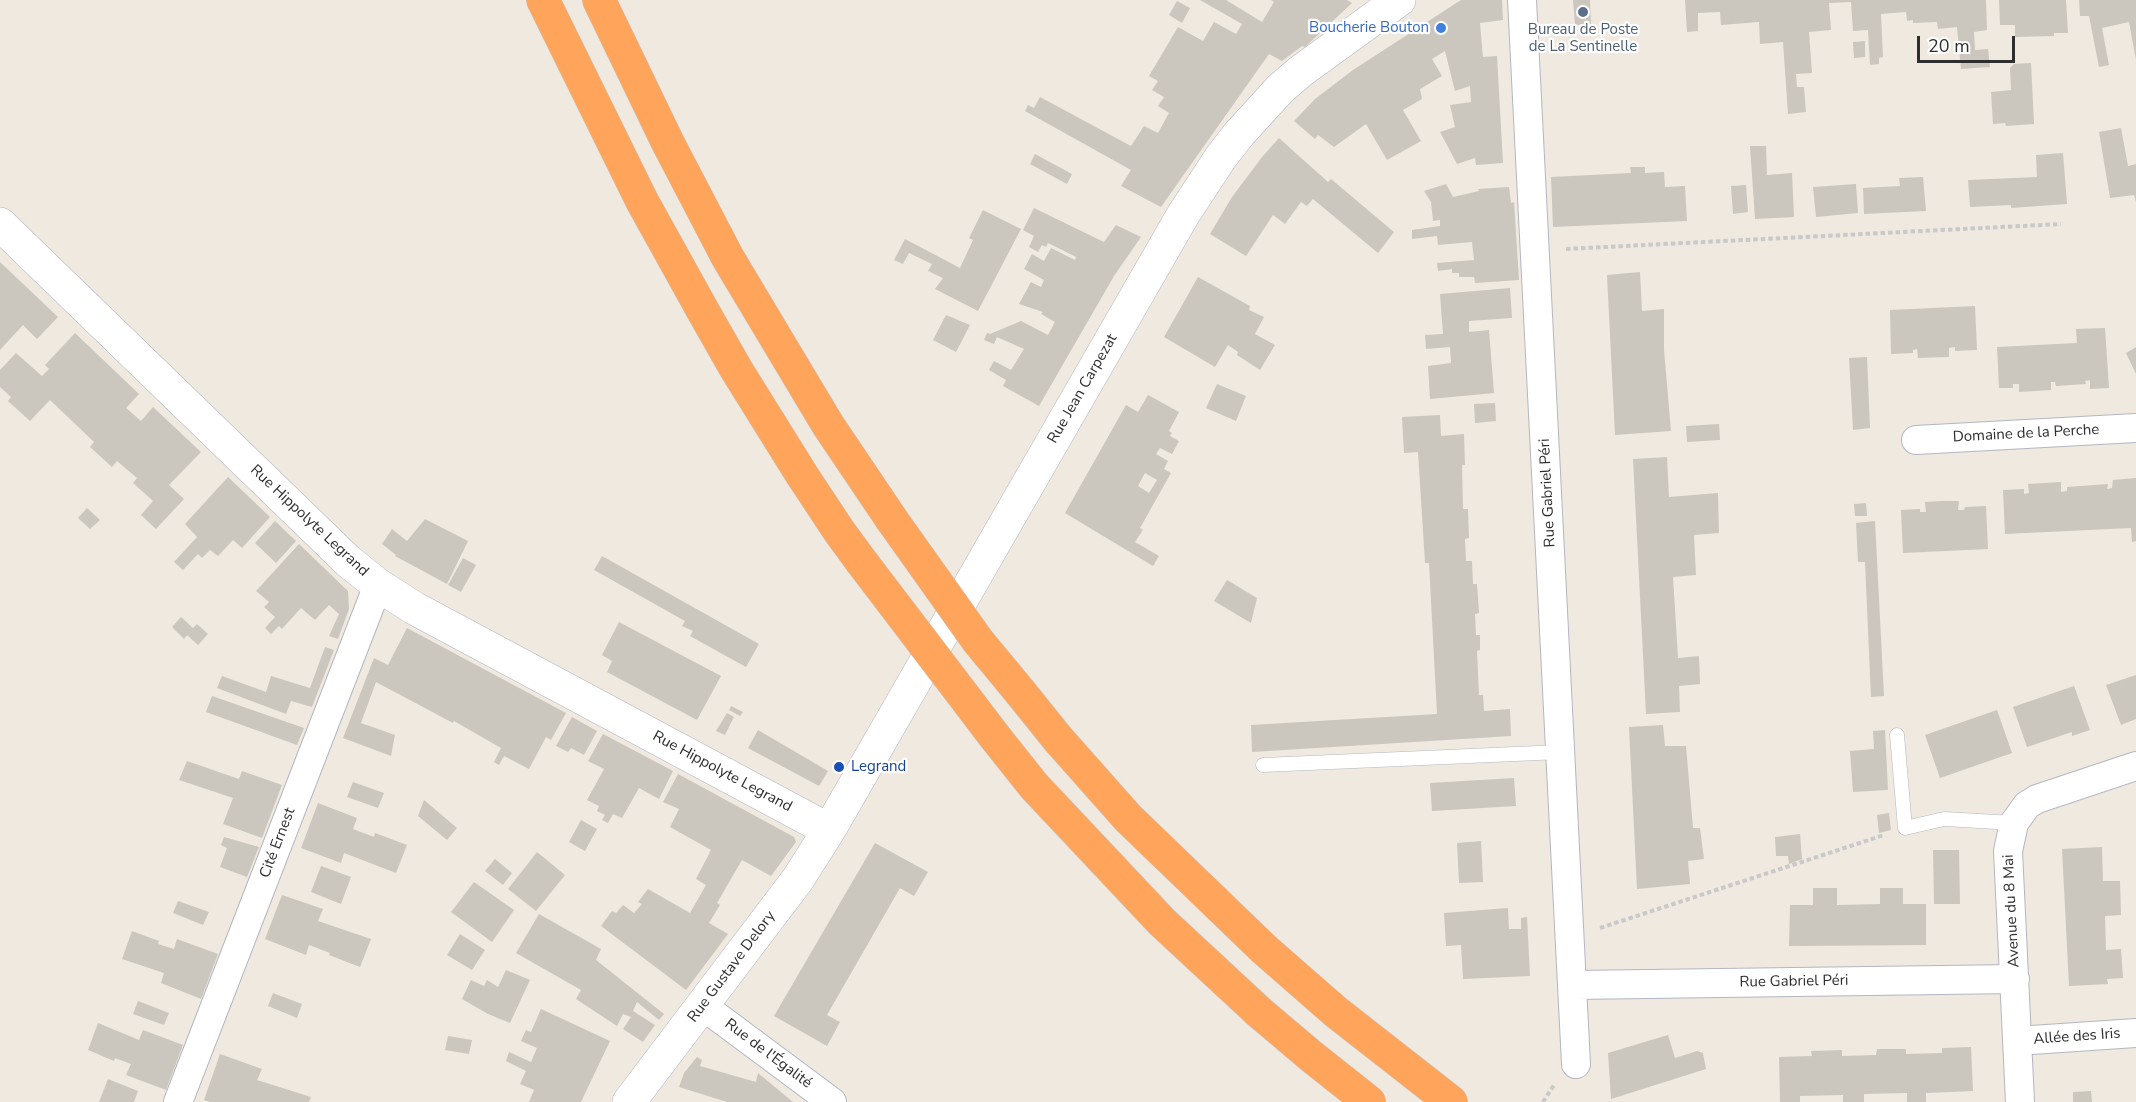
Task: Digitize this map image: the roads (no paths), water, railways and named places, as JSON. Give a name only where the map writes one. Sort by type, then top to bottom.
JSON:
[{"type":"highway","points":[[543,0],[637,192],[697,302],[797,466],[861,561],[994,737],[1049,803],[1162,922],[1259,1012],[1369,1102]]},
{"type":"highway","points":[[599,0],[668,143],[728,258],[828,425],[978,641],[1058,739],[1128,818],[1265,950],[1336,1012],[1451,1102]]},
{"type":"street","name":"Rue Jean Carpezat","points":[[829,830],[1155,262],[1203,184],[1239,134],[1280,89],[1301,71],[1399,0]]},
{"type":"street","name":"Rue Gabriel Péri","points":[[1522,0],[1574,985],[1576,1064]]},
{"type":"street","name":"Rue Hippolyte Legrand","points":[[0,224],[348,561],[378,585],[414,608],[829,830]]},
{"type":"street","name":"Domaine de la Perche","points":[[1916,440],[2136,428]]},
{"type":"street","name":"Cité Ernest","points":[[178,1102],[378,585]]},
{"type":"street","points":[[2014,823],[2027,805],[2037,800],[2136,766]]},
{"type":"street","name":"Avenue du 8 Mai","points":[[2014,823],[2008,851],[2020,1102]]},
{"type":"street","name":"Rue Gustave Delory","points":[[629,1102],[798,879],[829,830]]},
{"type":"street","name":"Rue Gabriel Péri","points":[[1574,985],[2015,979]]},
{"type":"street","name":"Rue de l'Égalité","points":[[703,1006],[832,1102]]},
{"type":"street","name":"Allée des Iris","points":[[2017,1041],[2136,1033]]},
{"type":"lane","points":[[1897,735],[1905,828],[1944,819],[2014,823]]},
{"type":"lane","points":[[1263,765],[1562,752]]},
{"type":"place","name":"Bureau de Poste de La Sentinelle","points":[[1583,12]]},
{"type":"place","name":"Boucherie Bouton","points":[[1441,28]]},
{"type":"place","name":"Legrand","points":[[839,767]]}]
